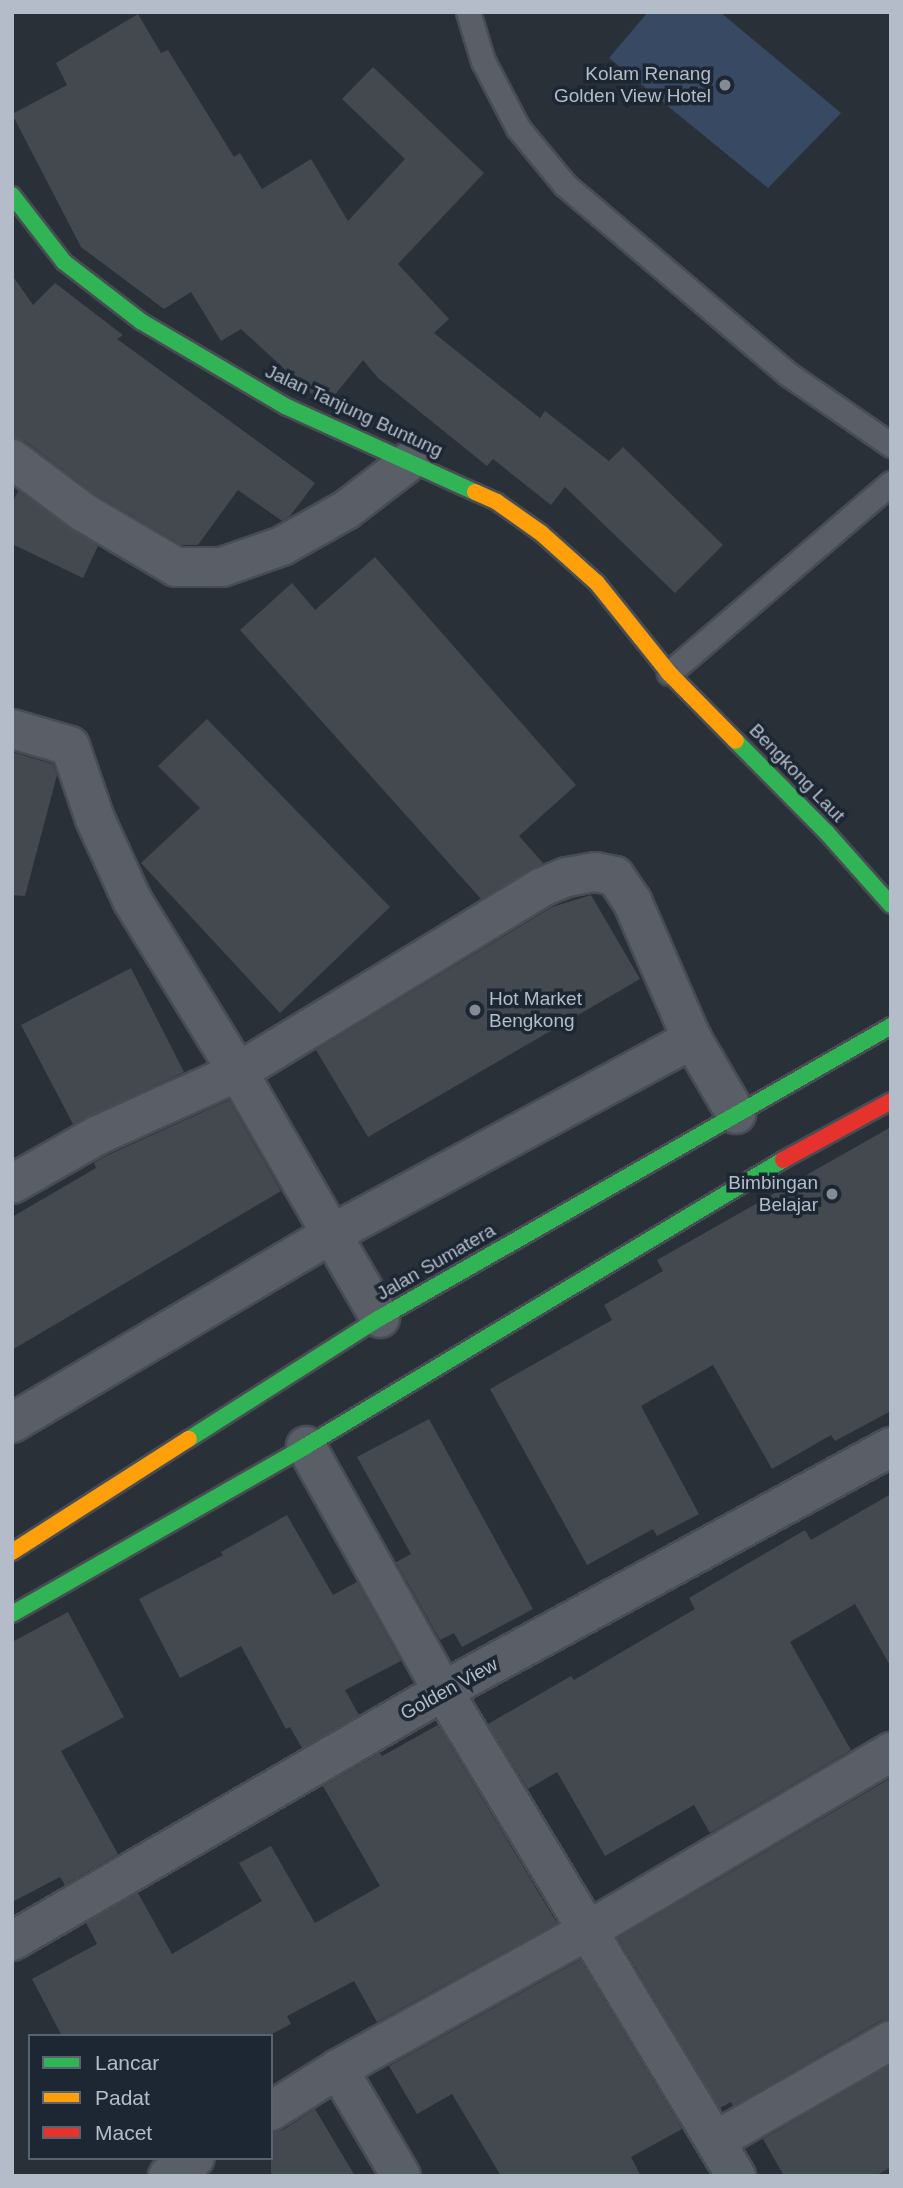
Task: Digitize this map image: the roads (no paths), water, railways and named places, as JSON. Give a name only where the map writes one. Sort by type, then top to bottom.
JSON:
[{"type":"main road","name":"Jalan Tanjung Buntung","points":[[12,195],[64,262],[142,322],[285,406],[411,460],[497,502],[541,533],[597,583],[669,673]]},
{"type":"main road","name":"Bengkong Laut","points":[[669,673],[827,833],[891,905]]},
{"type":"main road","name":"Jalan Sumatera","points":[[12,1552],[380,1318],[891,1026]]},
{"type":"main road","points":[[12,1614],[306,1446],[766,1169],[891,1101]]},
{"type":"street","points":[[12,459],[83,512],[176,567],[222,567],[282,546],[346,510],[411,460]]},
{"type":"street","points":[[12,729],[70,746],[95,819],[132,900],[238,1072],[380,1318]]},
{"type":"street","points":[[12,1184],[96,1136],[238,1072],[542,887],[566,877],[595,872],[615,876],[632,901],[692,1040],[736,1114]]},
{"type":"street","points":[[12,1423],[330,1235],[692,1040]]},
{"type":"street","points":[[306,1446],[443,1691],[736,2176]]},
{"type":"street","name":"Golden View","points":[[12,1941],[443,1691],[891,1447]]},
{"type":"street","points":[[273,2110],[338,2069],[589,1930],[891,1752]]},
{"type":"street","points":[[715,2141],[891,2040]]},
{"type":"street","points":[[338,2069],[401,2176]]},
{"type":"street","points":[[168,2176],[192,2160]]},
{"type":"lane","points":[[468,12],[483,61],[518,128],[565,185],[788,374],[891,445]]},
{"type":"lane","points":[[669,673],[891,483]]},
{"type":"water","name":"Kolam Renang Golden View Hotel","points":[[648,12],[720,12],[841,113],[768,188],[609,58]]},
{"type":"place","name":"Kolam Renang Golden View Hotel","points":[[725,85]]},
{"type":"place","name":"Hot Market Bengkong","points":[[475,1010]]},
{"type":"place","name":"Bimbingan Belajar","points":[[832,1194]]}]
